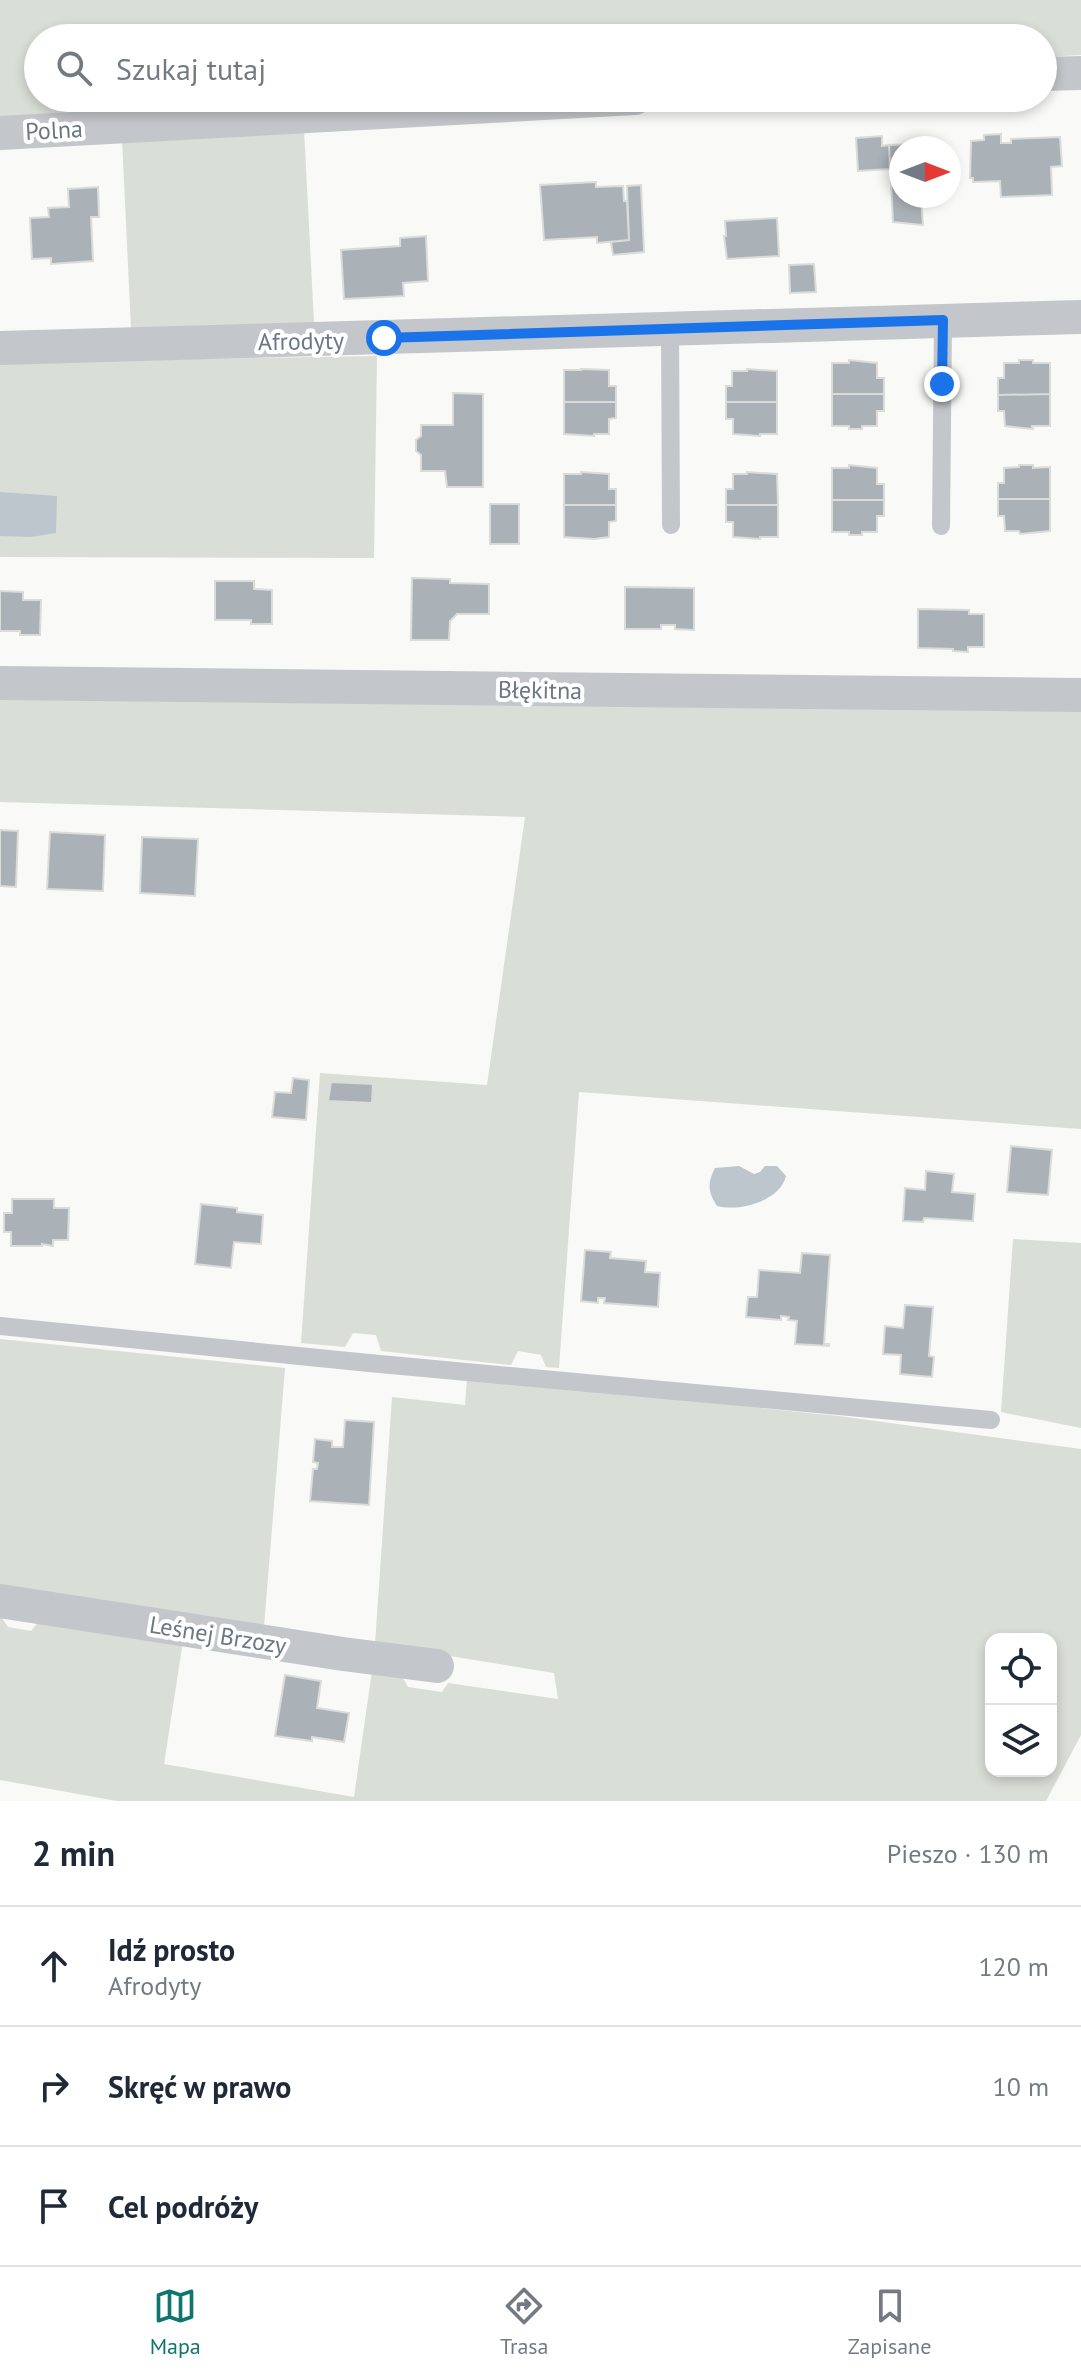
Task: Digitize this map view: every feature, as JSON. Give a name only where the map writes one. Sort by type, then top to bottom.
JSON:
[{"type":"street","points":[[1057,74],[1081,73]]},
{"type":"street","name":"Polna","points":[[0,133],[381,112]]},
{"type":"street","name":"Afrodyty","points":[[0,348],[1081,317]]},
{"type":"street","name":"Błękitna","points":[[0,683],[1081,695]]},
{"type":"street","name":"Leśnej Brzozy","points":[[0,1601],[437,1666]]},
{"type":"lane","points":[[941,526],[943,320]]},
{"type":"lane","points":[[670,328],[671,525]]},
{"type":"lane","points":[[0,1326],[991,1420]]},
{"type":"shaded area","points":[[0,0],[1081,0],[1081,55],[1057,56],[1057,24],[24,24],[24,112],[104,112],[0,118]]},
{"type":"shaded area","points":[[304,129],[314,323],[131,328],[122,140]]},
{"type":"shaded area","points":[[377,356],[374,558],[0,557],[0,362]]},
{"type":"shaded area","points":[[0,492],[57,496],[56,533],[31,537],[0,536]]},
{"type":"shaded area","points":[[0,693],[1081,706],[1081,1129],[579,1092],[559,1368],[546,1367],[541,1355],[518,1351],[511,1365],[381,1351],[376,1335],[353,1333],[345,1347],[301,1343],[320,1073],[487,1085],[525,817],[0,802]]},
{"type":"shaded area","points":[[739,1166],[754,1174],[765,1166],[777,1166],[786,1176],[776,1192],[758,1203],[737,1207],[717,1206],[710,1187],[715,1168]]},
{"type":"shaded area","points":[[1013,1239],[1081,1243],[1081,1428],[1001,1412]]},
{"type":"shaded area","points":[[0,1339],[285,1368],[264,1627],[0,1587]]},
{"type":"shaded area","points":[[467,1378],[839,1416],[1081,1449],[1081,1735],[1046,1801],[117,1801],[0,1780],[0,1615],[8,1627],[31,1631],[40,1620],[183,1641],[164,1764],[354,1797],[372,1671],[402,1676],[408,1687],[442,1692],[448,1683],[558,1699],[554,1673],[375,1644],[392,1397],[465,1405]]},
{"type":"building","points":[[1001,134],[1001,143],[1011,143],[1011,139],[1060,137],[1062,166],[1051,167],[1052,195],[1001,197],[1000,181],[973,182],[970,178],[971,141],[984,140],[984,135]]},
{"type":"building","points":[[882,136],[882,146],[889,145],[889,169],[858,171],[856,138]]},
{"type":"building","points":[[596,182],[596,187],[623,186],[629,240],[597,243],[597,237],[544,240],[540,185]]},
{"type":"building","points":[[641,185],[644,252],[613,255],[611,242],[629,240],[627,186]]},
{"type":"building","points":[[98,187],[99,217],[91,217],[93,261],[51,264],[51,258],[32,259],[30,218],[49,217],[48,208],[69,207],[68,189]]},
{"type":"building","points":[[892,208],[922,208],[923,225],[893,222]]},
{"type":"building","points":[[777,218],[779,256],[727,259],[725,221]]},
{"type":"building","points":[[426,236],[428,281],[403,283],[404,296],[344,299],[341,250],[400,246],[400,238]]},
{"type":"building","points":[[814,264],[816,292],[790,293],[789,265]]},
{"type":"building","points":[[849,360],[877,363],[877,378],[884,378],[884,394],[832,394],[832,363],[849,363]]},
{"type":"building","points":[[1019,360],[1050,363],[1050,394],[998,395],[998,378],[1004,378],[1004,363],[1019,363]]},
{"type":"building","points":[[564,370],[609,370],[609,386],[616,386],[616,402],[564,402]]},
{"type":"building","points":[[732,371],[777,371],[777,402],[726,402],[726,386],[732,386]]},
{"type":"building","points":[[453,393],[483,394],[483,487],[447,487],[445,471],[421,471],[421,455],[416,451],[416,440],[421,436],[421,425],[453,425]]},
{"type":"building","points":[[832,394],[884,394],[884,411],[877,411],[877,426],[849,429],[849,426],[832,426]]},
{"type":"building","points":[[1050,394],[1050,426],[1032,426],[1033,429],[1005,426],[1004,411],[998,411],[998,395]]},
{"type":"building","points":[[564,402],[616,402],[616,418],[609,419],[609,434],[564,434]]},
{"type":"building","points":[[726,402],[777,402],[777,434],[733,434],[733,419],[726,419]]},
{"type":"building","points":[[849,465],[877,468],[877,484],[884,484],[884,500],[832,500],[832,468],[849,468]]},
{"type":"building","points":[[1019,465],[1050,467],[1050,499],[998,499],[998,483],[1004,483],[1004,468]]},
{"type":"building","points":[[564,474],[609,474],[609,489],[616,489],[616,505],[564,505]]},
{"type":"building","points":[[733,474],[777,474],[778,505],[726,505],[726,489],[733,489]]},
{"type":"building","points":[[998,499],[1050,499],[1050,531],[1020,534],[1019,531],[1005,531],[1004,516],[998,516]]},
{"type":"building","points":[[832,500],[884,500],[884,516],[877,516],[877,532],[849,535],[849,532],[832,532]]},
{"type":"building","points":[[490,504],[519,504],[519,544],[490,544]]},
{"type":"building","points":[[564,505],[616,505],[616,521],[609,522],[609,537],[564,537]]},
{"type":"building","points":[[726,505],[778,505],[778,537],[733,537],[733,522],[726,522]]},
{"type":"building","points":[[412,578],[489,584],[489,614],[457,614],[450,621],[449,640],[411,640]]},
{"type":"building","points":[[215,581],[254,581],[254,589],[272,590],[272,624],[251,624],[251,620],[215,620]]},
{"type":"building","points":[[625,587],[694,588],[694,630],[675,629],[675,625],[661,625],[661,629],[625,629]]},
{"type":"building","points":[[0,591],[23,592],[23,600],[41,600],[40,635],[0,631]]},
{"type":"building","points":[[918,609],[969,610],[969,614],[984,614],[984,647],[968,647],[968,652],[918,648]]},
{"type":"building","points":[[0,830],[18,831],[16,887],[0,886]]},
{"type":"building","points":[[50,832],[105,835],[103,891],[47,889]]},
{"type":"building","points":[[142,837],[198,839],[195,896],[140,893]]},
{"type":"building","points":[[293,1078],[309,1080],[306,1120],[272,1117],[275,1092],[291,1093]]},
{"type":"building","points":[[331,1082],[373,1084],[372,1103],[328,1101]]},
{"type":"building","points":[[1011,1146],[1052,1150],[1048,1195],[1007,1192]]},
{"type":"building","points":[[926,1171],[954,1174],[952,1192],[975,1194],[973,1221],[924,1218],[923,1222],[903,1221],[905,1188],[925,1190]]},
{"type":"building","points":[[12,1199],[54,1199],[54,1208],[69,1208],[68,1240],[53,1240],[53,1246],[11,1246],[11,1232],[4,1232],[4,1213],[12,1213]]},
{"type":"building","points":[[201,1204],[263,1215],[261,1244],[234,1242],[231,1268],[195,1264]]},
{"type":"building","points":[[585,1250],[611,1252],[610,1258],[646,1261],[645,1272],[660,1273],[658,1307],[604,1303],[605,1298],[598,1298],[598,1303],[581,1301]]},
{"type":"building","points":[[802,1253],[830,1255],[824,1344],[829,1346],[795,1344],[797,1321],[788,1320],[789,1317],[781,1316],[781,1320],[746,1317],[748,1297],[757,1297],[759,1270],[800,1273]]},
{"type":"building","points":[[905,1305],[933,1307],[929,1356],[934,1357],[932,1377],[900,1374],[901,1355],[883,1354],[885,1326],[903,1328]]},
{"type":"building","points":[[345,1420],[374,1422],[369,1505],[310,1501],[313,1469],[317,1469],[318,1463],[313,1462],[315,1439],[332,1441],[332,1447],[343,1447]]},
{"type":"building","points":[[285,1675],[321,1681],[317,1708],[349,1713],[344,1742],[275,1736]]},
{"type":"route","points":[[384,338],[943,320],[942,384]]}]
